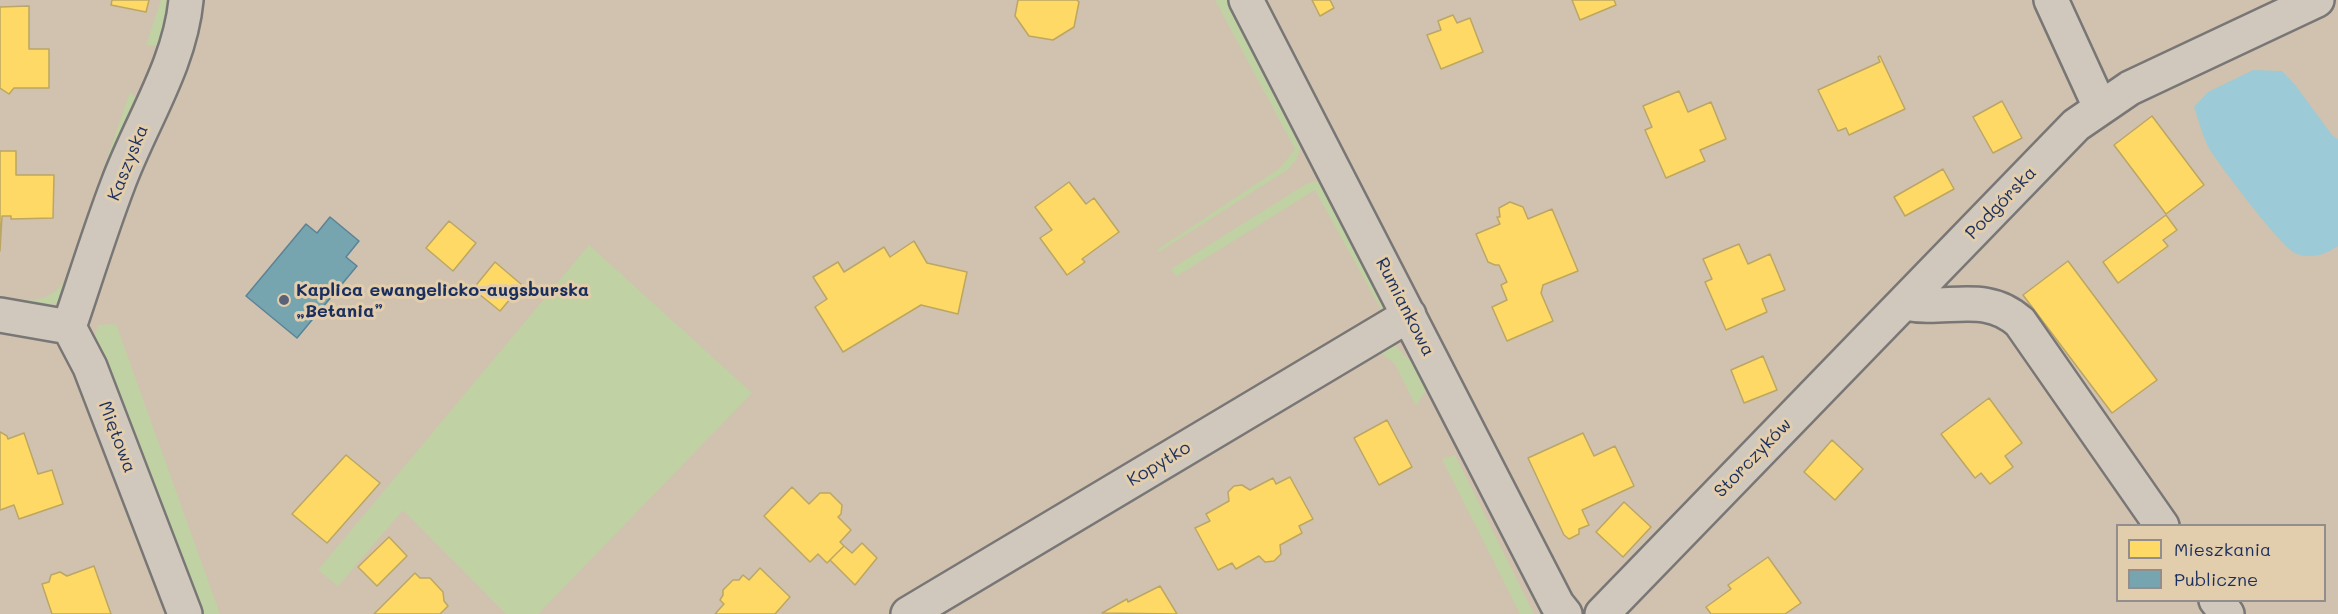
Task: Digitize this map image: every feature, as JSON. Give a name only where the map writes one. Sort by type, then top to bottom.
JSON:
[{"type":"street","name":"Kaszyska","points":[[69,327],[118,183],[171,61],[184,20],[186,0]]},
{"type":"street","name":"Rumiankowa","points":[[1246,0],[1557,604],[1565,614]]},
{"type":"street","points":[[2051,0],[2100,107]]},
{"type":"street","name":"Podgórska","points":[[1905,303],[2076,125],[2100,107],[2130,88],[2317,0]]},
{"type":"street","points":[[1905,303],[1919,306],[1989,304],[2008,311],[2026,331],[2161,524]]},
{"type":"street","name":"Storczyków","points":[[1602,614],[1905,303]]},
{"type":"street","points":[[0,315],[69,327]]},
{"type":"street","name":"Kopytko","points":[[908,614],[1409,315]]},
{"type":"street","name":"Miętowa","points":[[69,327],[90,367],[185,614]]},
{"type":"street","points":[[2218,602],[2227,614]]},
{"type":"green space","points":[[161,0],[178,0],[167,46],[146,45]]},
{"type":"green space","points":[[1215,0],[1235,0],[1299,132],[1299,153],[1295,162],[1287,170],[1159,252],[1157,250],[1280,168],[1295,149]]},
{"type":"green space","points":[[130,92],[137,99],[63,300],[41,307],[30,306],[19,301],[44,298],[64,282]]},
{"type":"green space","points":[[1315,181],[1323,183],[1388,309],[1166,447],[1382,311],[1315,190],[1177,276],[1171,269],[1306,184]]},
{"type":"green space","points":[[589,245],[752,393],[538,614],[506,614],[403,510],[338,586],[318,570]]},
{"type":"green space","points":[[116,324],[220,614],[199,614],[94,339],[98,325]]},
{"type":"green space","points":[[1392,343],[1418,369],[1428,387],[1416,406],[1395,364],[1376,349]]},
{"type":"green space","points":[[1455,455],[1534,614],[1520,614],[1442,459]]},
{"type":"water","points":[[2253,70],[2282,71],[2332,135],[2338,139],[2338,246],[2322,254],[2301,255],[2287,247],[2264,222],[2226,172],[2210,150],[2203,135],[2194,107],[2208,92]]},
{"type":"building: Mieszkania","points":[[112,0],[149,0],[146,12],[111,5]]},
{"type":"building: Mieszkania","points":[[1018,0],[1077,0],[1079,2],[1074,27],[1053,40],[1029,36],[1015,16]]},
{"type":"building: Mieszkania","points":[[1312,0],[1330,0],[1334,8],[1320,16]]},
{"type":"building: Mieszkania","points":[[1572,0],[1614,0],[1616,5],[1580,20]]},
{"type":"building: Mieszkania","points":[[29,6],[29,49],[49,49],[49,88],[14,88],[9,94],[0,88],[0,7]]},
{"type":"building: Mieszkania","points":[[1453,15],[1457,23],[1470,18],[1483,52],[1441,69],[1427,35],[1441,30],[1438,21]]},
{"type":"building: Mieszkania","points":[[1880,56],[1905,109],[1849,135],[1846,128],[1838,131],[1818,90],[1880,62],[1878,57]]},
{"type":"building: Mieszkania","points":[[1679,91],[1688,112],[1711,102],[1726,139],[1700,150],[1705,161],[1666,178],[1645,130],[1652,127],[1643,106]]},
{"type":"building: Mieszkania","points":[[2002,101],[2022,138],[1993,153],[1973,117]]},
{"type":"building: Mieszkania","points":[[2152,116],[2204,185],[2166,214],[2114,145]]},
{"type":"building: Mieszkania","points":[[0,151],[16,151],[16,175],[54,175],[53,218],[11,219],[11,216],[2,216],[0,251]]},
{"type":"building: Mieszkania","points":[[1943,169],[1954,189],[1905,216],[1894,197]]},
{"type":"building: Mieszkania","points":[[1069,182],[1086,204],[1094,198],[1119,232],[1082,259],[1085,262],[1067,275],[1040,238],[1052,230],[1035,207]]},
{"type":"building: Mieszkania","points":[[1510,202],[1523,207],[1528,219],[1552,209],[1578,271],[1543,285],[1541,293],[1553,321],[1507,341],[1492,307],[1507,300],[1501,285],[1507,282],[1499,265],[1488,262],[1476,234],[1500,224],[1497,217],[1500,217],[1499,208]]},
{"type":"building: Mieszkania","points":[[2166,215],[2177,230],[2163,240],[2168,246],[2118,283],[2103,262]]},
{"type":"building: Mieszkania","points":[[449,221],[476,243],[453,271],[426,248]]},
{"type":"building: Mieszkania","points":[[914,241],[927,263],[967,272],[958,314],[921,305],[843,352],[815,307],[827,299],[813,277],[838,262],[844,272],[884,247],[890,257]]},
{"type":"building: Mieszkania","points":[[1739,244],[1748,264],[1770,254],[1785,290],[1762,299],[1767,312],[1726,330],[1705,282],[1712,279],[1703,259]]},
{"type":"building: Mieszkania","points":[[2068,261],[2157,380],[2112,413],[2023,295]]},
{"type":"building: Mieszkania","points":[[495,262],[522,285],[500,311],[473,289]]},
{"type":"building: Mieszkania","points":[[1763,356],[1777,390],[1744,403],[1731,370]]},
{"type":"building: Mieszkania","points":[[1989,398],[2022,443],[2005,456],[2013,467],[1990,484],[1981,473],[1975,478],[1941,434]]},
{"type":"building: Mieszkania","points":[[1387,420],[1412,467],[1379,485],[1354,438]]},
{"type":"building: Mieszkania","points":[[0,432],[8,439],[24,433],[38,474],[52,470],[63,504],[19,519],[14,505],[0,510]]},
{"type":"building: Mieszkania","points":[[1583,433],[1594,456],[1615,446],[1634,486],[1582,510],[1589,525],[1579,529],[1579,534],[1569,539],[1564,535],[1528,458]]},
{"type":"building: Mieszkania","points":[[1832,440],[1863,469],[1835,500],[1804,472]]},
{"type":"building: Mieszkania","points":[[346,455],[380,483],[327,543],[292,514]]},
{"type":"building: Mieszkania","points":[[1290,477],[1313,519],[1299,526],[1302,533],[1280,545],[1281,554],[1274,561],[1265,562],[1259,556],[1236,569],[1232,563],[1218,570],[1195,528],[1210,521],[1206,514],[1229,501],[1228,492],[1234,486],[1242,485],[1250,490],[1273,478],[1276,484]]},
{"type":"building: Mieszkania","points":[[792,487],[809,504],[820,493],[830,493],[842,505],[841,514],[838,517],[851,530],[840,542],[844,546],[827,563],[818,554],[810,562],[764,516]]},
{"type":"building: Mieszkania","points":[[1624,502],[1651,527],[1623,557],[1596,532]]},
{"type":"building: Mieszkania","points":[[389,537],[407,556],[377,586],[358,567]]},
{"type":"building: Mieszkania","points":[[862,543],[877,558],[855,585],[830,560],[844,546],[852,553]]},
{"type":"building: Mieszkania","points":[[1768,557],[1801,603],[1785,614],[1711,614],[1706,607],[1731,589],[1728,585]]},
{"type":"building: Mieszkania","points":[[94,566],[111,614],[52,614],[42,584],[49,582],[51,575],[60,572],[67,576]]},
{"type":"building: Mieszkania","points":[[760,568],[790,597],[775,614],[715,614],[724,604],[720,600],[723,590],[733,580],[739,580],[743,575],[749,580]]},
{"type":"building: Mieszkania","points":[[415,573],[420,578],[430,578],[443,592],[444,601],[448,606],[440,614],[374,614]]},
{"type":"building: Mieszkania","points":[[1160,586],[1177,614],[1102,613],[1127,599],[1128,602]]},
{"type":"building: Publiczne","points":[[330,217],[359,241],[346,257],[357,266],[297,338],[246,296],[306,224],[317,233]]},
{"type":"place","name":"Kaplica ewangelicko-augsburska „Betania”","points":[[284,300]]}]
